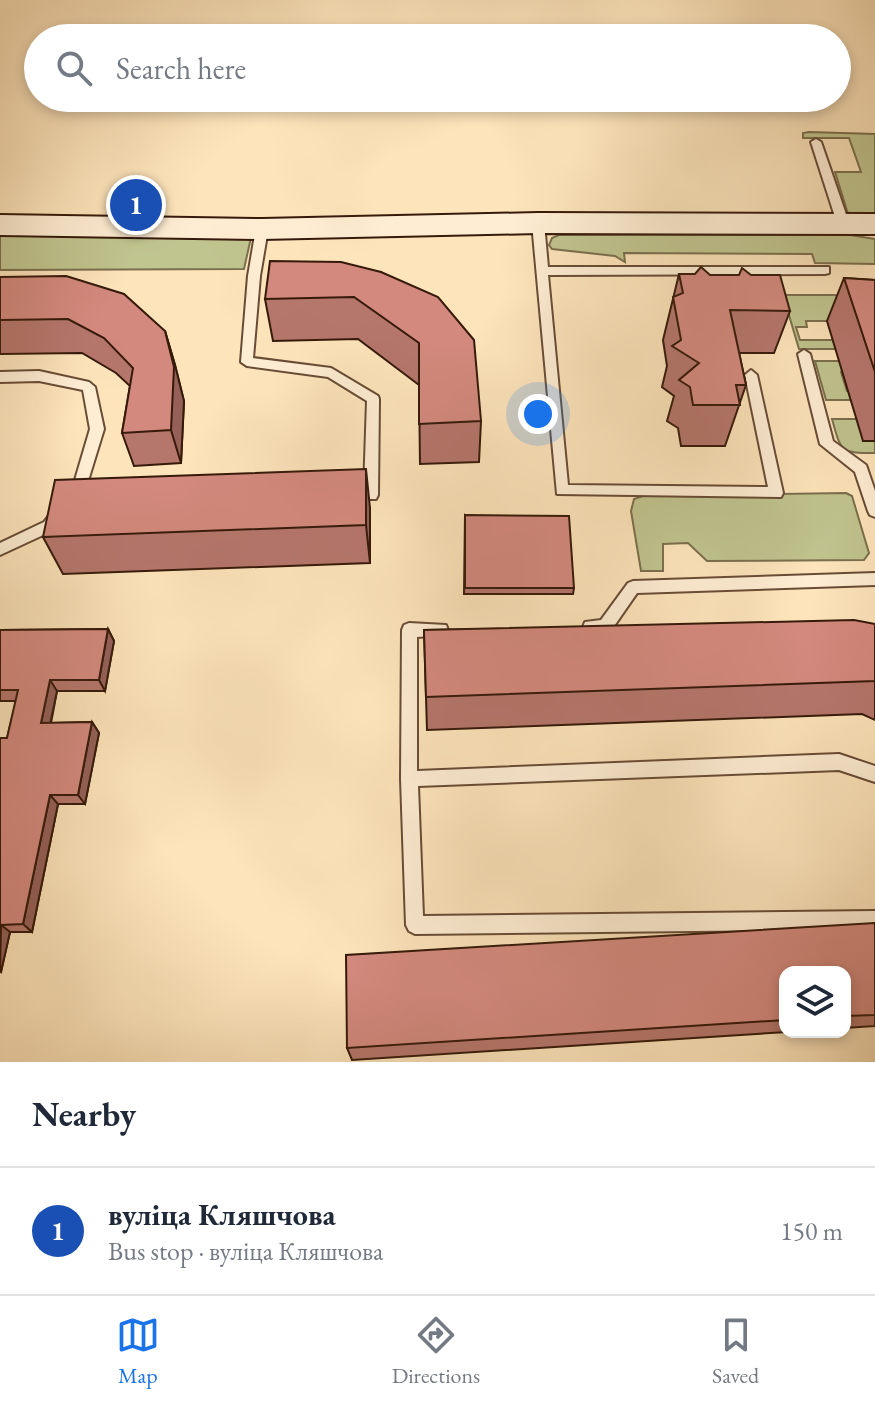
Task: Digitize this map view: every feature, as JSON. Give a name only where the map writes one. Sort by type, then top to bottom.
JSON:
[{"type":"street","points":[[0,225],[262,229],[538,223],[875,224]]},
{"type":"lane","points":[[816,142],[843,223]]},
{"type":"lane","points":[[538,223],[562,490],[776,493],[751,375]]},
{"type":"lane","points":[[262,229],[254,276],[247,362],[331,373],[373,399],[371,495],[340,496]]},
{"type":"lane","points":[[543,271],[825,270]]},
{"type":"lane","points":[[804,354],[827,444],[868,468],[875,511]]},
{"type":"lane","points":[[0,377],[39,376],[89,387],[97,429],[81,481],[62,510],[49,526],[0,549]]},
{"type":"lane","points":[[62,510],[77,509]]},
{"type":"lane","points":[[575,628],[605,627],[633,587],[875,579]]},
{"type":"lane","points":[[454,630],[409,630],[409,779],[415,925],[875,920]]},
{"type":"lane","points":[[409,779],[839,762],[875,774]]},
{"type":"green space","points":[[803,133],[875,134],[875,214],[848,214],[835,172],[861,172],[849,138],[803,138]]},
{"type":"green space","points":[[252,233],[244,269],[0,270],[0,235]]},
{"type":"green space","points":[[559,235],[850,235],[875,239],[875,264],[815,263],[812,254],[624,253],[625,262],[615,256],[552,249],[549,245],[552,238]]},
{"type":"green space","points":[[783,295],[835,295],[875,307],[854,321],[806,321],[807,327],[796,327],[800,340],[841,340],[844,349],[799,349]]},
{"type":"green space","points":[[815,361],[847,361],[841,372],[847,391],[857,392],[859,400],[826,400]]},
{"type":"green space","points":[[832,419],[865,419],[863,441],[875,441],[875,453],[844,448]]},
{"type":"green space","points":[[846,493],[852,496],[869,553],[864,560],[707,561],[688,543],[663,544],[663,571],[641,571],[631,511],[634,499],[643,496]]},
{"type":"building","points":[[270,261],[341,262],[381,272],[438,297],[474,340],[481,421],[419,424],[419,343],[354,297],[265,299]]},
{"type":"building","points":[[701,267],[710,275],[739,275],[742,268],[751,275],[780,275],[790,311],[730,310],[746,385],[736,385],[740,405],[693,405],[690,387],[679,380],[699,363],[672,346],[681,340],[673,297],[683,293],[679,274],[695,274]]},
{"type":"building","points":[[66,276],[124,294],[165,331],[174,367],[171,430],[122,433],[133,368],[104,338],[68,319],[0,320],[0,277]]},
{"type":"building","points":[[844,278],[875,280],[875,372]]},
{"type":"building","points":[[366,469],[366,525],[43,537],[55,480]]},
{"type":"building","points":[[465,515],[569,516],[574,588],[465,588]]},
{"type":"building","points":[[854,620],[875,624],[875,681],[426,697],[424,630]]},
{"type":"building","points":[[108,629],[99,680],[50,680],[41,723],[92,722],[78,795],[50,795],[23,924],[1,925],[0,928],[0,738],[7,738],[18,690],[0,690],[0,630]]},
{"type":"building","points":[[875,923],[875,1015],[851,1016],[851,966],[779,966],[779,1020],[347,1048],[346,955]]},
{"type":"place","name":"вуліца Кляшчова","points":[[136,205]]}]
